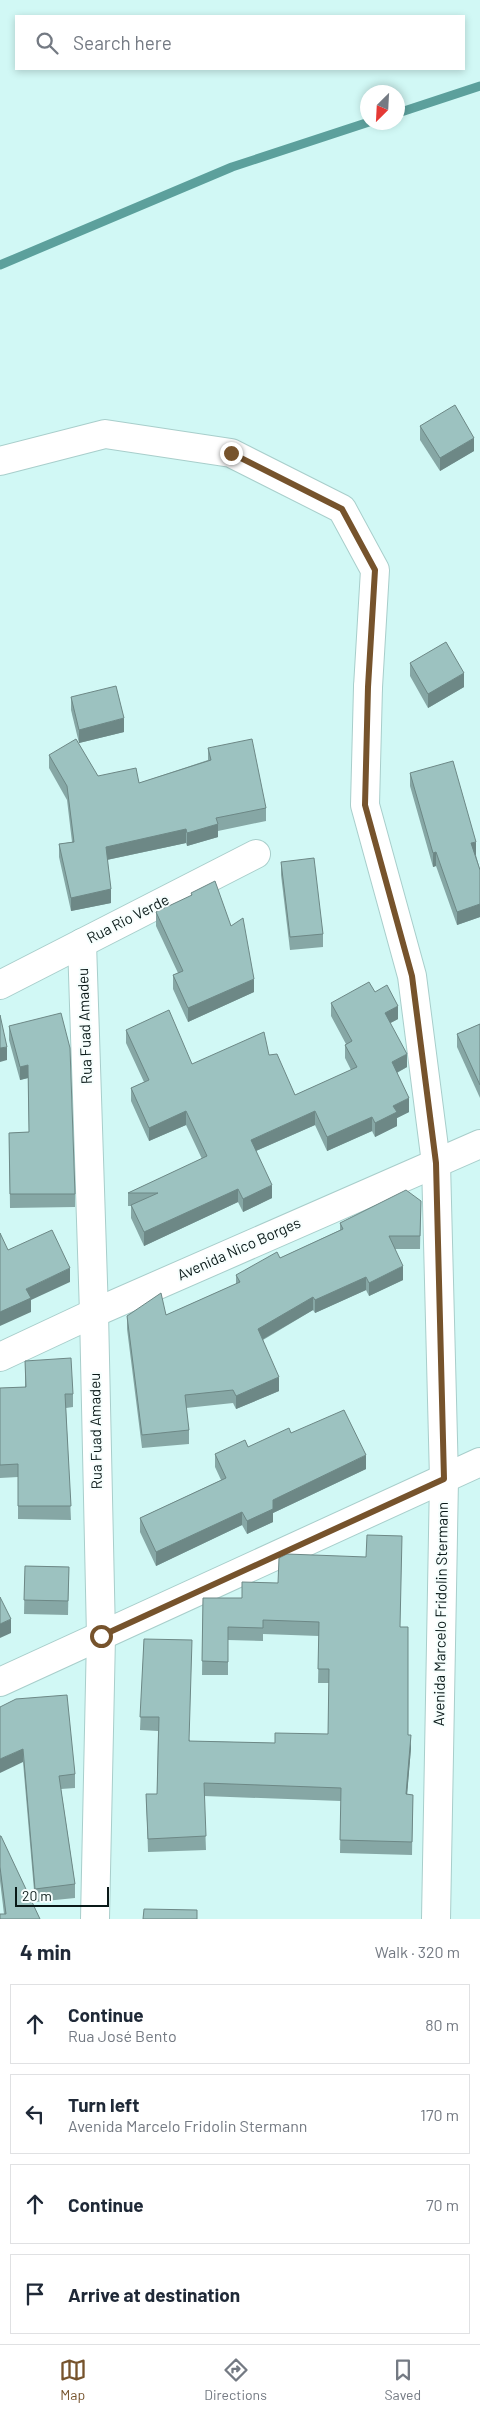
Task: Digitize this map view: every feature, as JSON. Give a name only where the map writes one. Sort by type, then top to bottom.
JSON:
[{"type":"street","name":"Avenida Marcelo Fridolin Stermann","points":[[0,462],[105,434],[231,453],[342,509],[375,570],[368,687],[365,805],[412,976],[436,1163],[444,1479],[436,1919]]},
{"type":"street","name":"Rua Rio Verde","points":[[0,984],[256,854]]},
{"type":"street","name":"Rua Fuad Amadeu","points":[[82,943],[94,1313],[101,1636],[95,1919]]},
{"type":"street","name":"Avenida Nico Borges","points":[[0,1357],[94,1313],[480,1144]]},
{"type":"street","points":[[0,1682],[480,1462]]},
{"type":"building","points":[[455,405],[474,438],[440,458],[420,426]]},
{"type":"building","points":[[446,642],[464,673],[428,694],[410,663]]},
{"type":"building","points":[[116,686],[124,718],[79,730],[71,697]]},
{"type":"building","points":[[76,739],[98,776],[136,768],[139,783],[211,760],[208,748],[252,739],[266,808],[216,818],[218,824],[187,833],[186,829],[106,847],[111,889],[71,898],[59,844],[74,842],[67,786],[49,755]]},
{"type":"building","points":[[453,761],[476,842],[471,843],[480,870],[480,904],[457,912],[436,852],[433,853],[410,773]]},
{"type":"building","points":[[314,858],[323,934],[290,937],[281,862]]},
{"type":"building","points":[[215,881],[231,926],[243,918],[254,979],[188,1008],[173,975],[183,971],[156,912],[192,895],[191,893]]},
{"type":"building","points":[[369,982],[375,992],[387,985],[398,1006],[385,1013],[407,1054],[392,1062],[409,1098],[393,1106],[397,1112],[375,1123],[372,1117],[327,1137],[315,1111],[251,1140],[272,1185],[243,1199],[238,1189],[144,1232],[131,1205],[158,1193],[128,1193],[207,1156],[186,1111],[149,1128],[131,1088],[149,1080],[126,1030],[169,1010],[192,1064],[264,1032],[269,1055],[277,1054],[295,1095],[357,1067],[345,1045],[352,1041],[331,1003]]},
{"type":"building","points":[[61,1013],[70,1048],[75,1194],[10,1194],[9,1133],[29,1132],[28,1065],[20,1067],[9,1026]]},
{"type":"building","points":[[0,1015],[7,1047],[0,1048]]},
{"type":"building","points":[[480,1024],[480,1085],[457,1034]]},
{"type":"building","points":[[406,1190],[421,1201],[420,1236],[389,1236],[403,1266],[369,1283],[366,1277],[315,1300],[313,1297],[258,1329],[279,1377],[236,1396],[233,1390],[185,1395],[189,1430],[142,1435],[127,1316],[161,1293],[166,1315],[240,1282],[236,1275],[277,1252],[280,1258],[343,1229],[340,1223]]},
{"type":"building","points":[[52,1230],[70,1268],[26,1289],[31,1298],[0,1312],[0,1233],[8,1250]]},
{"type":"building","points":[[71,1358],[73,1394],[65,1394],[71,1506],[18,1506],[18,1464],[0,1465],[0,1388],[26,1387],[25,1361]]},
{"type":"building","points":[[344,1410],[366,1455],[273,1500],[273,1509],[247,1521],[242,1512],[156,1552],[140,1518],[226,1478],[215,1454],[245,1440],[248,1447],[289,1428],[291,1433]]},
{"type":"building","points":[[367,1535],[402,1536],[400,1627],[408,1627],[408,1735],[411,1735],[406,1794],[413,1795],[412,1842],[340,1840],[341,1788],[204,1783],[206,1836],[148,1839],[146,1794],[157,1794],[159,1717],[140,1717],[144,1639],[192,1640],[189,1741],[275,1743],[275,1733],[328,1734],[329,1669],[318,1669],[319,1622],[263,1620],[263,1628],[228,1627],[228,1662],[202,1661],[203,1598],[242,1598],[242,1582],[278,1583],[279,1558],[287,1554],[366,1557]]},
{"type":"building","points":[[25,1566],[69,1567],[68,1601],[24,1600]]},
{"type":"building","points":[[0,1597],[11,1619],[0,1624]]},
{"type":"building","points":[[67,1695],[75,1774],[59,1776],[75,1884],[35,1889],[23,1749],[0,1759],[0,1707],[16,1699]]},
{"type":"building","points":[[0,1836],[40,1919],[0,1919],[0,1914],[6,1914],[0,1867]]},
{"type":"building","points":[[144,1909],[197,1910],[197,1919],[143,1919]]},
{"type":"waterway","points":[[405,111],[480,86]]},
{"type":"waterway","points":[[0,265],[232,167],[360,125]]},
{"type":"route","points":[[101,1636],[444,1479],[436,1163],[412,976],[365,805],[368,687],[375,570],[342,509],[231,453]]}]
